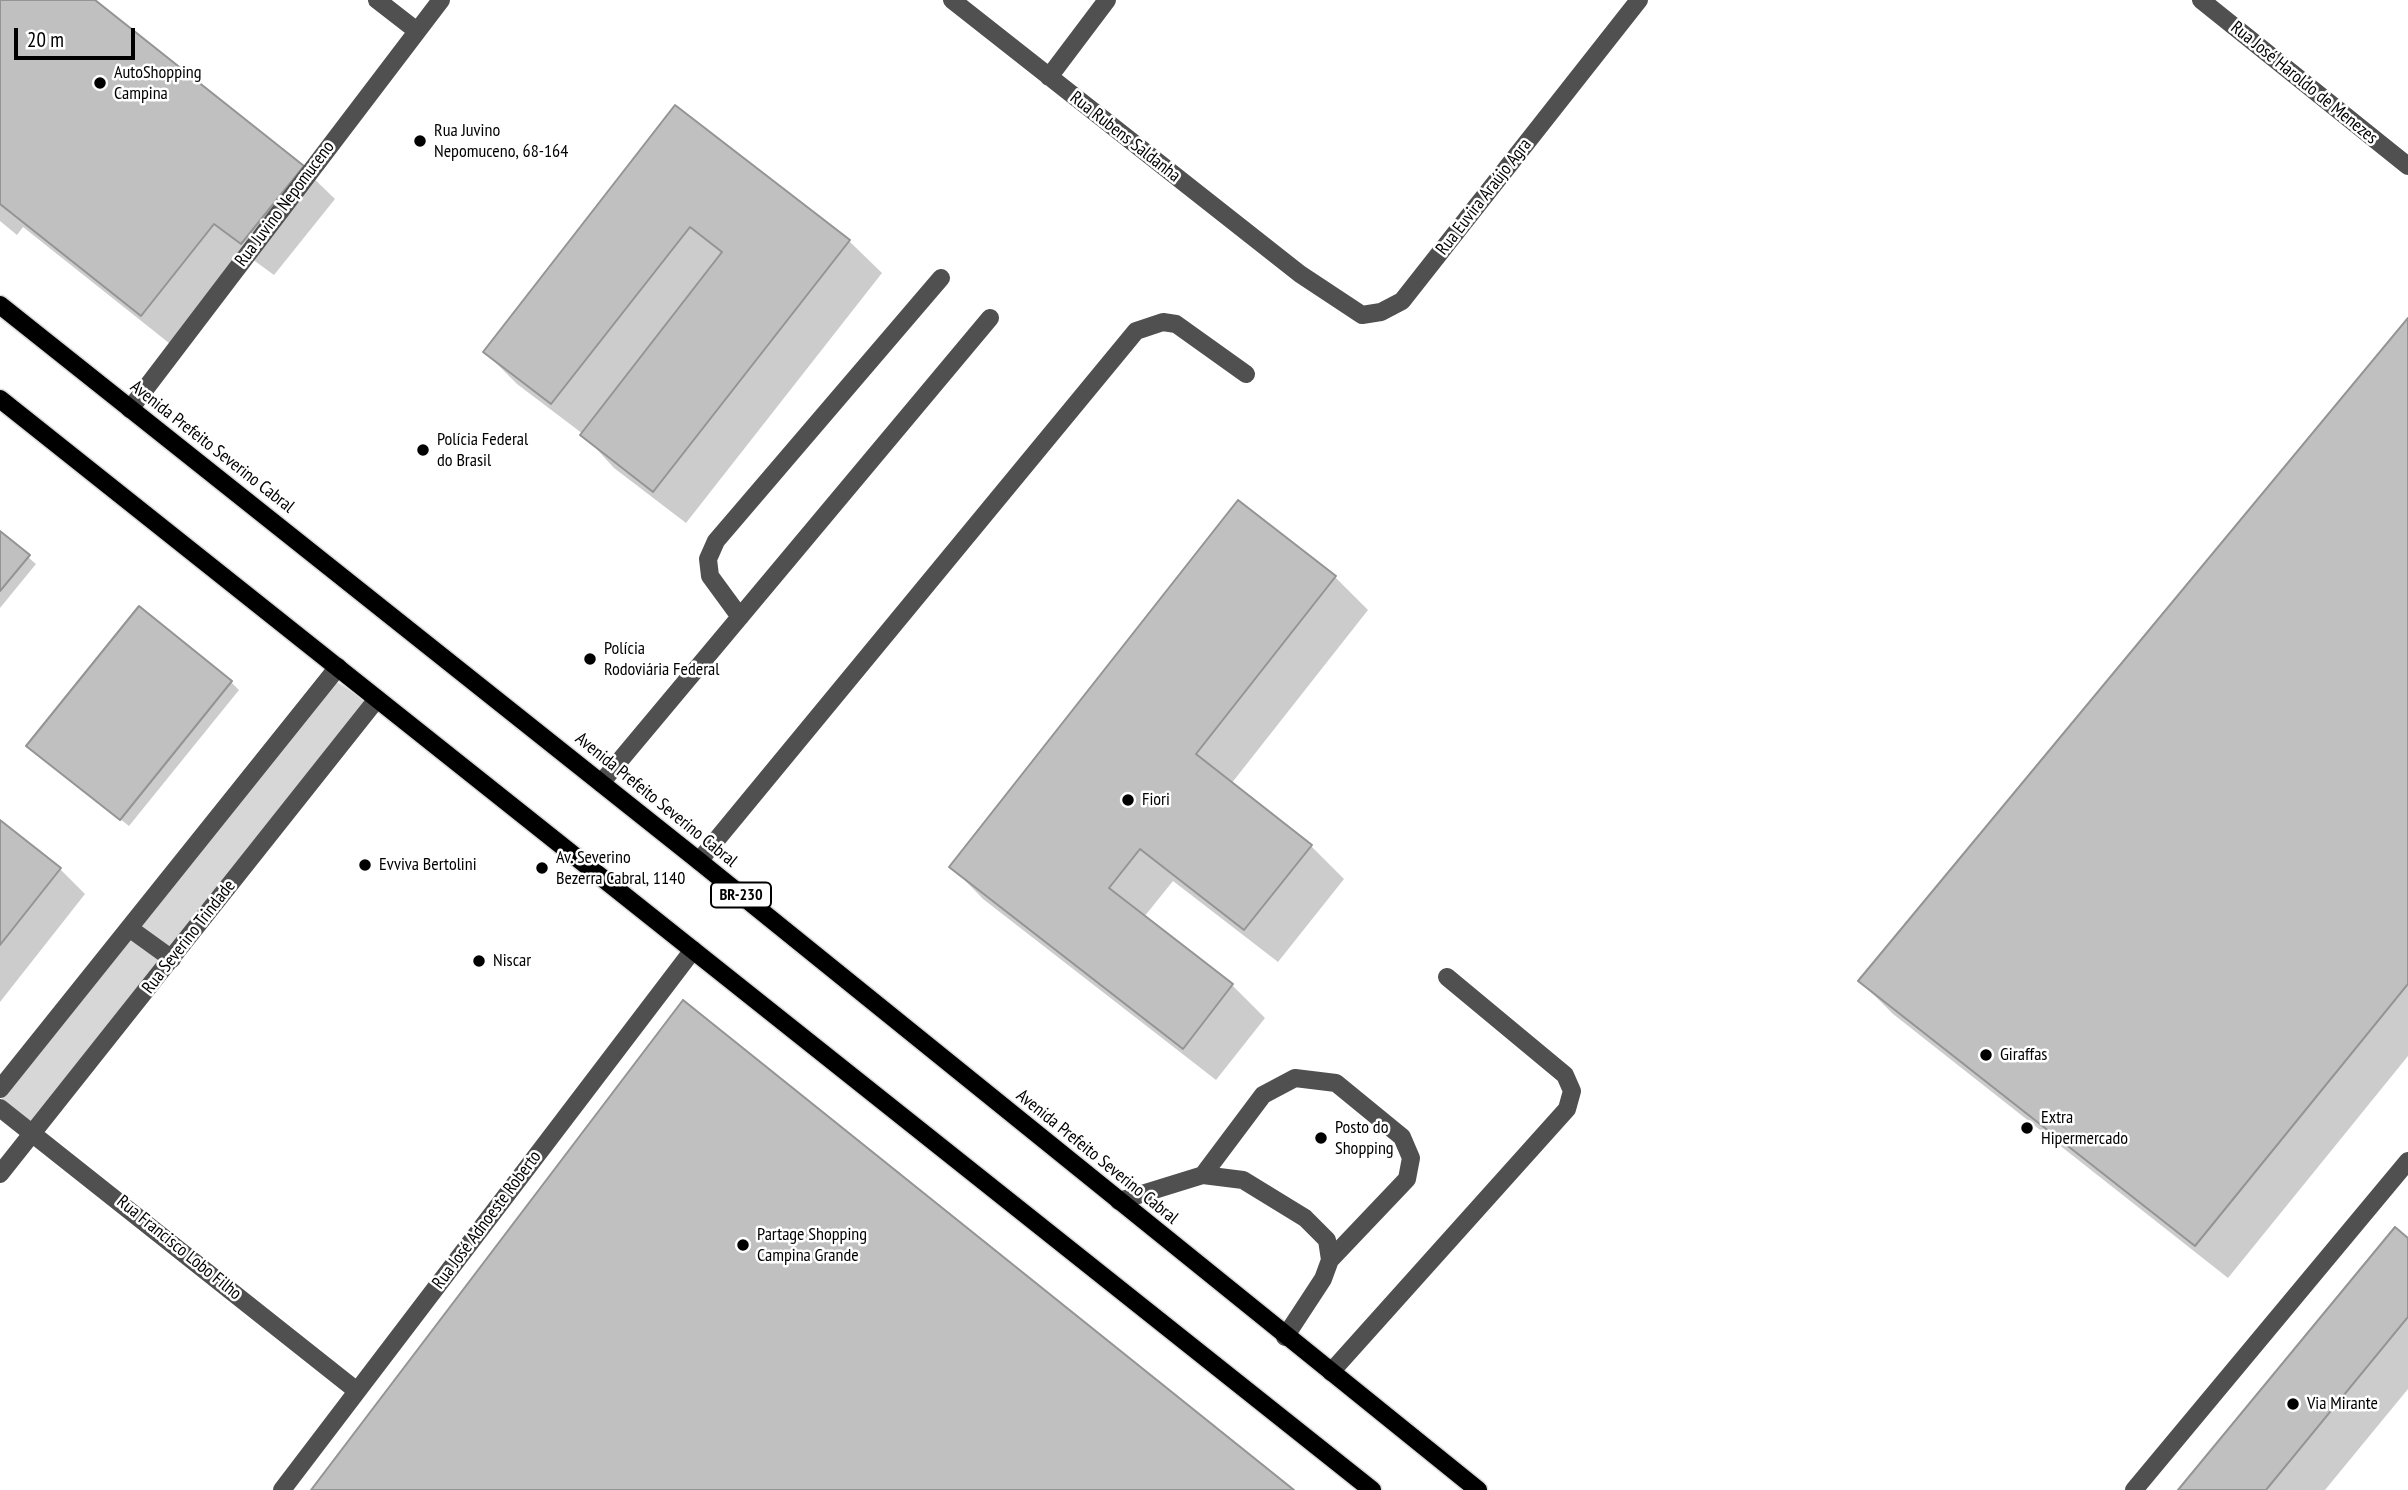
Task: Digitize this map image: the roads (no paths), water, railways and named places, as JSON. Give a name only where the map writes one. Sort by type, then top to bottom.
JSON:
[{"type":"main road","name":"Avenida Prefeito Severino Cabral","points":[[0,305],[699,861],[1285,1337],[1478,1490]]},
{"type":"main road","points":[[0,399],[1372,1490]]},
{"type":"street","points":[[377,0],[417,31]]},
{"type":"street","name":"Rua Juvino Nepomuceno","points":[[130,409],[441,0]]},
{"type":"street","name":"Rua Rubens Saldanha","points":[[952,0],[1300,274]]},
{"type":"street","points":[[1049,77],[1107,0]]},
{"type":"street","name":"Rua Euvira Araújo Agra","points":[[1300,274],[1362,315],[1381,312],[1402,301],[1639,0]]},
{"type":"street","name":"Rua José Haroldo de Menezes","points":[[2201,0],[2408,166]]},
{"type":"street","points":[[740,617],[710,576],[708,559],[716,541],[941,278]]},
{"type":"street","points":[[601,783],[990,318]]},
{"type":"street","points":[[699,861],[1136,331],[1163,322],[1176,324],[1246,374]]},
{"type":"street","points":[[0,1088],[338,667]]},
{"type":"street","name":"Rua Severino Trindade","points":[[0,1174],[377,699]]},
{"type":"street","points":[[129,928],[172,959]]},
{"type":"street","name":"Rua José Adnoeste Roberto","points":[[282,1490],[693,950]]},
{"type":"street","points":[[1331,1372],[1567,1109],[1572,1091],[1565,1075],[1447,977]]},
{"type":"street","points":[[1203,1175],[1263,1095],[1295,1078],[1336,1083],[1402,1137],[1411,1158],[1407,1179],[1330,1260],[1323,1279],[1285,1337]]},
{"type":"street","name":"Rua Francisco Lobo Filho","points":[[0,1108],[34,1132],[357,1391]]},
{"type":"street","points":[[2134,1490],[2407,1165]]},
{"type":"street","points":[[1119,1201],[1203,1175],[1244,1180],[1305,1218],[1327,1240],[1330,1260]]},
{"type":"place","name":"AutoShopping Campina","points":[[100,83]]},
{"type":"place","name":"Rua Juvino Nepomuceno, 68-164","points":[[420,141]]},
{"type":"place","name":"Polícia Federal do Brasil","points":[[423,450]]},
{"type":"place","name":"Polícia Rodoviária Federal","points":[[590,659]]},
{"type":"place","name":"Fiori","points":[[1128,800]]},
{"type":"place","name":"Evviva Bertolini","points":[[365,865]]},
{"type":"place","name":"Av. Severino Bezerra Cabral, 1140","points":[[542,868]]},
{"type":"place","name":"Niscar","points":[[479,961]]},
{"type":"place","name":"Giraffas","points":[[1986,1055]]},
{"type":"place","name":"Extra Hipermercado","points":[[2027,1128]]},
{"type":"place","name":"Posto do Shopping","points":[[1321,1138]]},
{"type":"place","name":"Partage Shopping Campina Grande","points":[[743,1245]]},
{"type":"place","name":"Via Mirante","points":[[2293,1404]]}]
